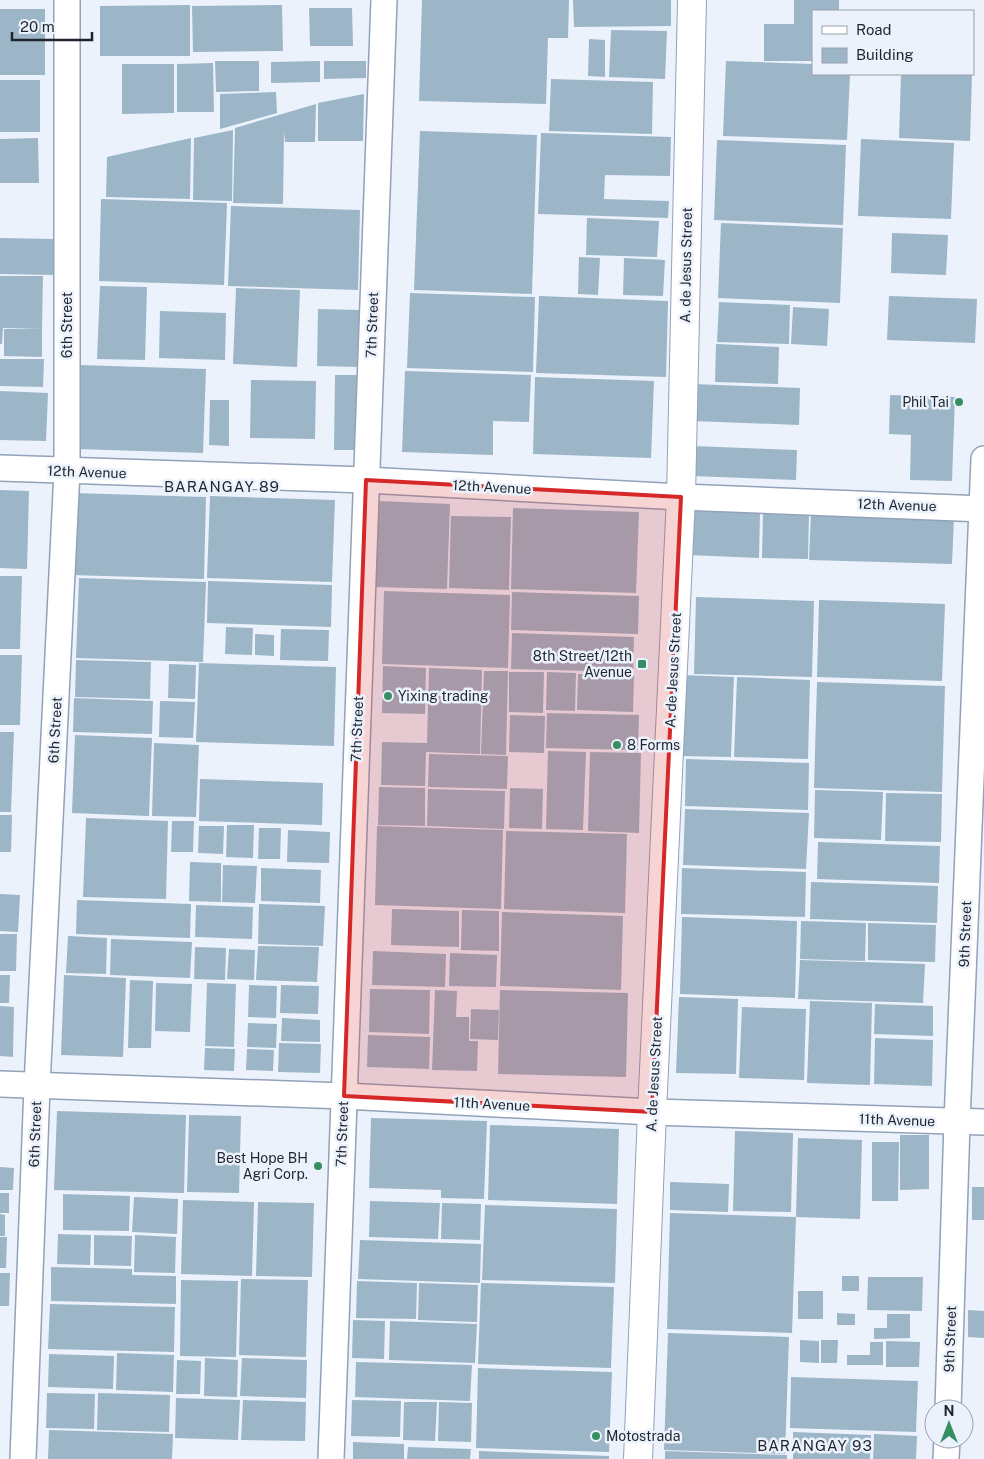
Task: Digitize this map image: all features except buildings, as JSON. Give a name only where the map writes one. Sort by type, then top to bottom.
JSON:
[{"type":"main road","name":"A. de Jesus Street","points":[[638,1459],[652,1112],[681,497],[692,0]]},
{"type":"street","name":"6th Street","points":[[23,1459],[37,1086],[67,471],[67,0]]},
{"type":"street","name":"7th Street","points":[[331,1459],[384,0]]},
{"type":"street","name":"9th Street","points":[[948,1399],[984,459]]},
{"type":"street","name":"12th Avenue","points":[[0,468],[366,480],[681,497],[983,509]]},
{"type":"street","name":"11th Avenue","points":[[0,1084],[344,1096],[652,1112],[984,1122]]},
{"type":"highlighted area","points":[[366,480],[681,497],[652,1112],[344,1096]]},
{"type":"place","name":"Phil Tai","points":[[959,402]]},
{"type":"place","name":"8th Street/12th Avenue","points":[[642,664]]},
{"type":"place","name":"Yixing trading","points":[[388,696]]},
{"type":"place","name":"8 Forms","points":[[617,745]]},
{"type":"place","name":"Best Hope BH Agri Corp.","points":[[318,1166]]},
{"type":"place","name":"Motostrada","points":[[596,1436]]},
{"type":"district","name":"BARANGAY 89","points":[[222,486]]},
{"type":"district","name":"BARANGAY 93","points":[[815,1445]]}]
